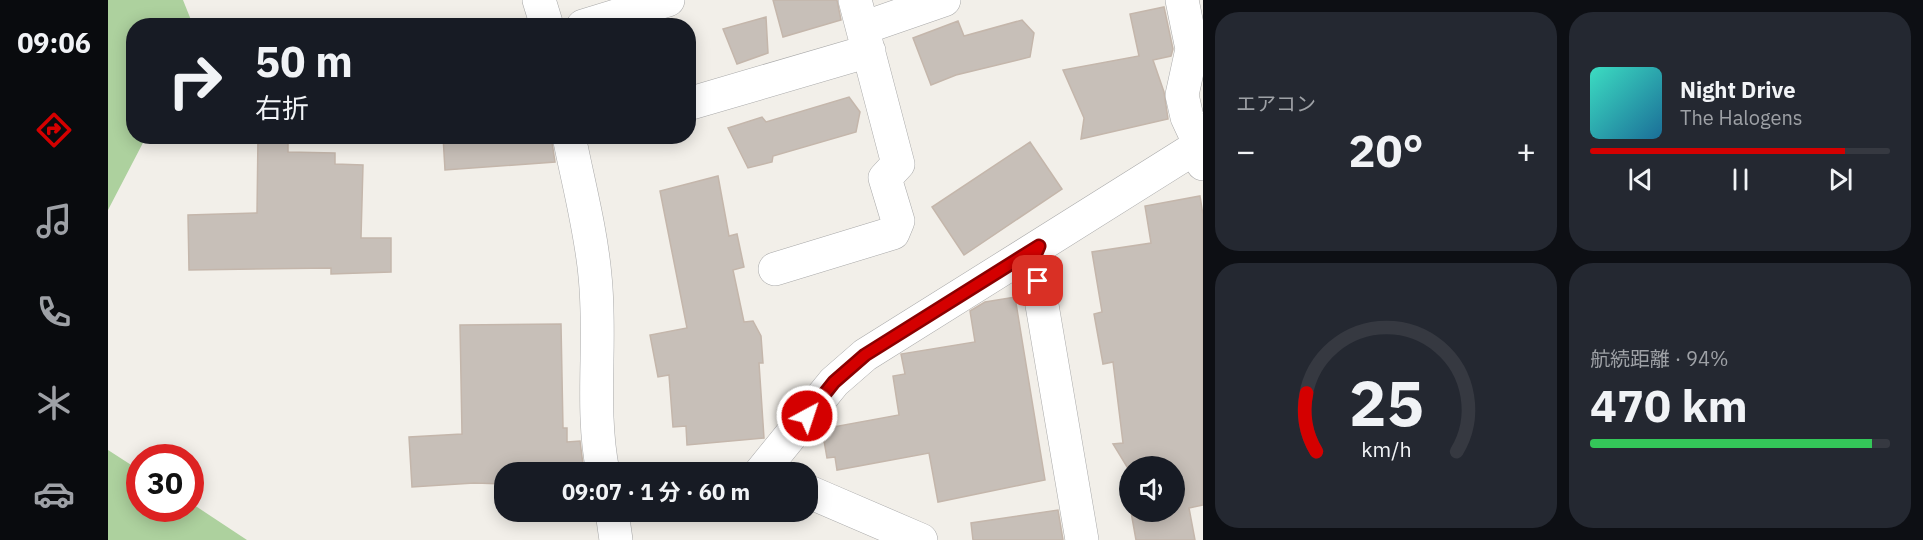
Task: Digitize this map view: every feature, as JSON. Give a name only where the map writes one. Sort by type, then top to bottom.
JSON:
[{"type":"street","points":[[539,0],[545,18]]},
{"type":"street","points":[[609,18],[668,0]]},
{"type":"street","points":[[696,100],[862,26],[944,0]]},
{"type":"street","points":[[769,462],[834,382],[865,355],[1039,246],[1202,151],[1187,117],[1182,95],[1192,49],[1182,0]]},
{"type":"street","points":[[775,269],[893,233],[898,221],[885,178],[898,164],[862,26]]},
{"type":"street","points":[[571,144],[596,276],[596,412],[601,462]]},
{"type":"street","points":[[1039,246],[1034,258],[1082,540]]},
{"type":"street","points":[[818,496],[921,540]]},
{"type":"street","points":[[613,522],[616,540]]},
{"type":"green space","points":[[108,0],[183,0],[190,18],[126,18],[126,144],[142,144],[108,210]]},
{"type":"green space","points":[[108,450],[126,462],[126,522],[204,522],[204,512],[247,540],[108,540]]},
{"type":"building","points":[[773,0],[837,0],[841,20],[783,37]]},
{"type":"building","points":[[1164,7],[1173,49],[1171,56],[1153,60],[1164,92],[1168,119],[1081,139],[1084,118],[1063,70],[1139,56],[1130,14]]},
{"type":"building","points":[[766,17],[768,53],[737,64],[723,29]]},
{"type":"building","points":[[1022,20],[1034,33],[1030,57],[956,75],[931,85],[913,38],[958,21],[964,36]]},
{"type":"building","points":[[849,97],[860,112],[856,132],[773,156],[772,162],[748,168],[728,128],[762,117],[766,122]]},
{"type":"building","points":[[1030,142],[1062,189],[964,255],[932,207]]},
{"type":"building","points":[[258,144],[288,144],[288,152],[335,153],[335,164],[363,165],[361,238],[391,238],[391,272],[331,274],[331,268],[189,270],[188,215],[257,213]]},
{"type":"building","points":[[443,144],[552,144],[555,162],[445,170]]},
{"type":"building","points":[[718,176],[729,236],[737,234],[744,267],[733,270],[744,322],[753,321],[761,336],[763,363],[759,363],[764,438],[687,445],[686,426],[673,427],[669,375],[658,377],[650,335],[687,328],[660,191]]},
{"type":"building","points":[[1200,196],[1203,215],[1203,505],[1189,508],[1195,540],[1136,540],[1133,522],[1185,522],[1185,456],[1120,456],[1113,444],[1123,443],[1113,362],[1103,364],[1094,314],[1102,312],[1092,252],[1151,243],[1145,206]]},
{"type":"building","points":[[1015,297],[1045,480],[938,502],[929,453],[837,470],[835,457],[827,458],[822,429],[899,415],[893,376],[905,374],[901,354],[975,342],[970,311],[985,302]]},
{"type":"building","points":[[561,324],[563,428],[567,428],[567,442],[580,441],[583,462],[494,462],[494,484],[412,487],[409,437],[462,434],[460,325]]},
{"type":"building","points":[[1058,510],[1063,540],[973,540],[971,523]]},
{"type":"route","points":[[807,416],[834,382],[865,355],[1039,246],[1034,258],[1038,281]]}]
